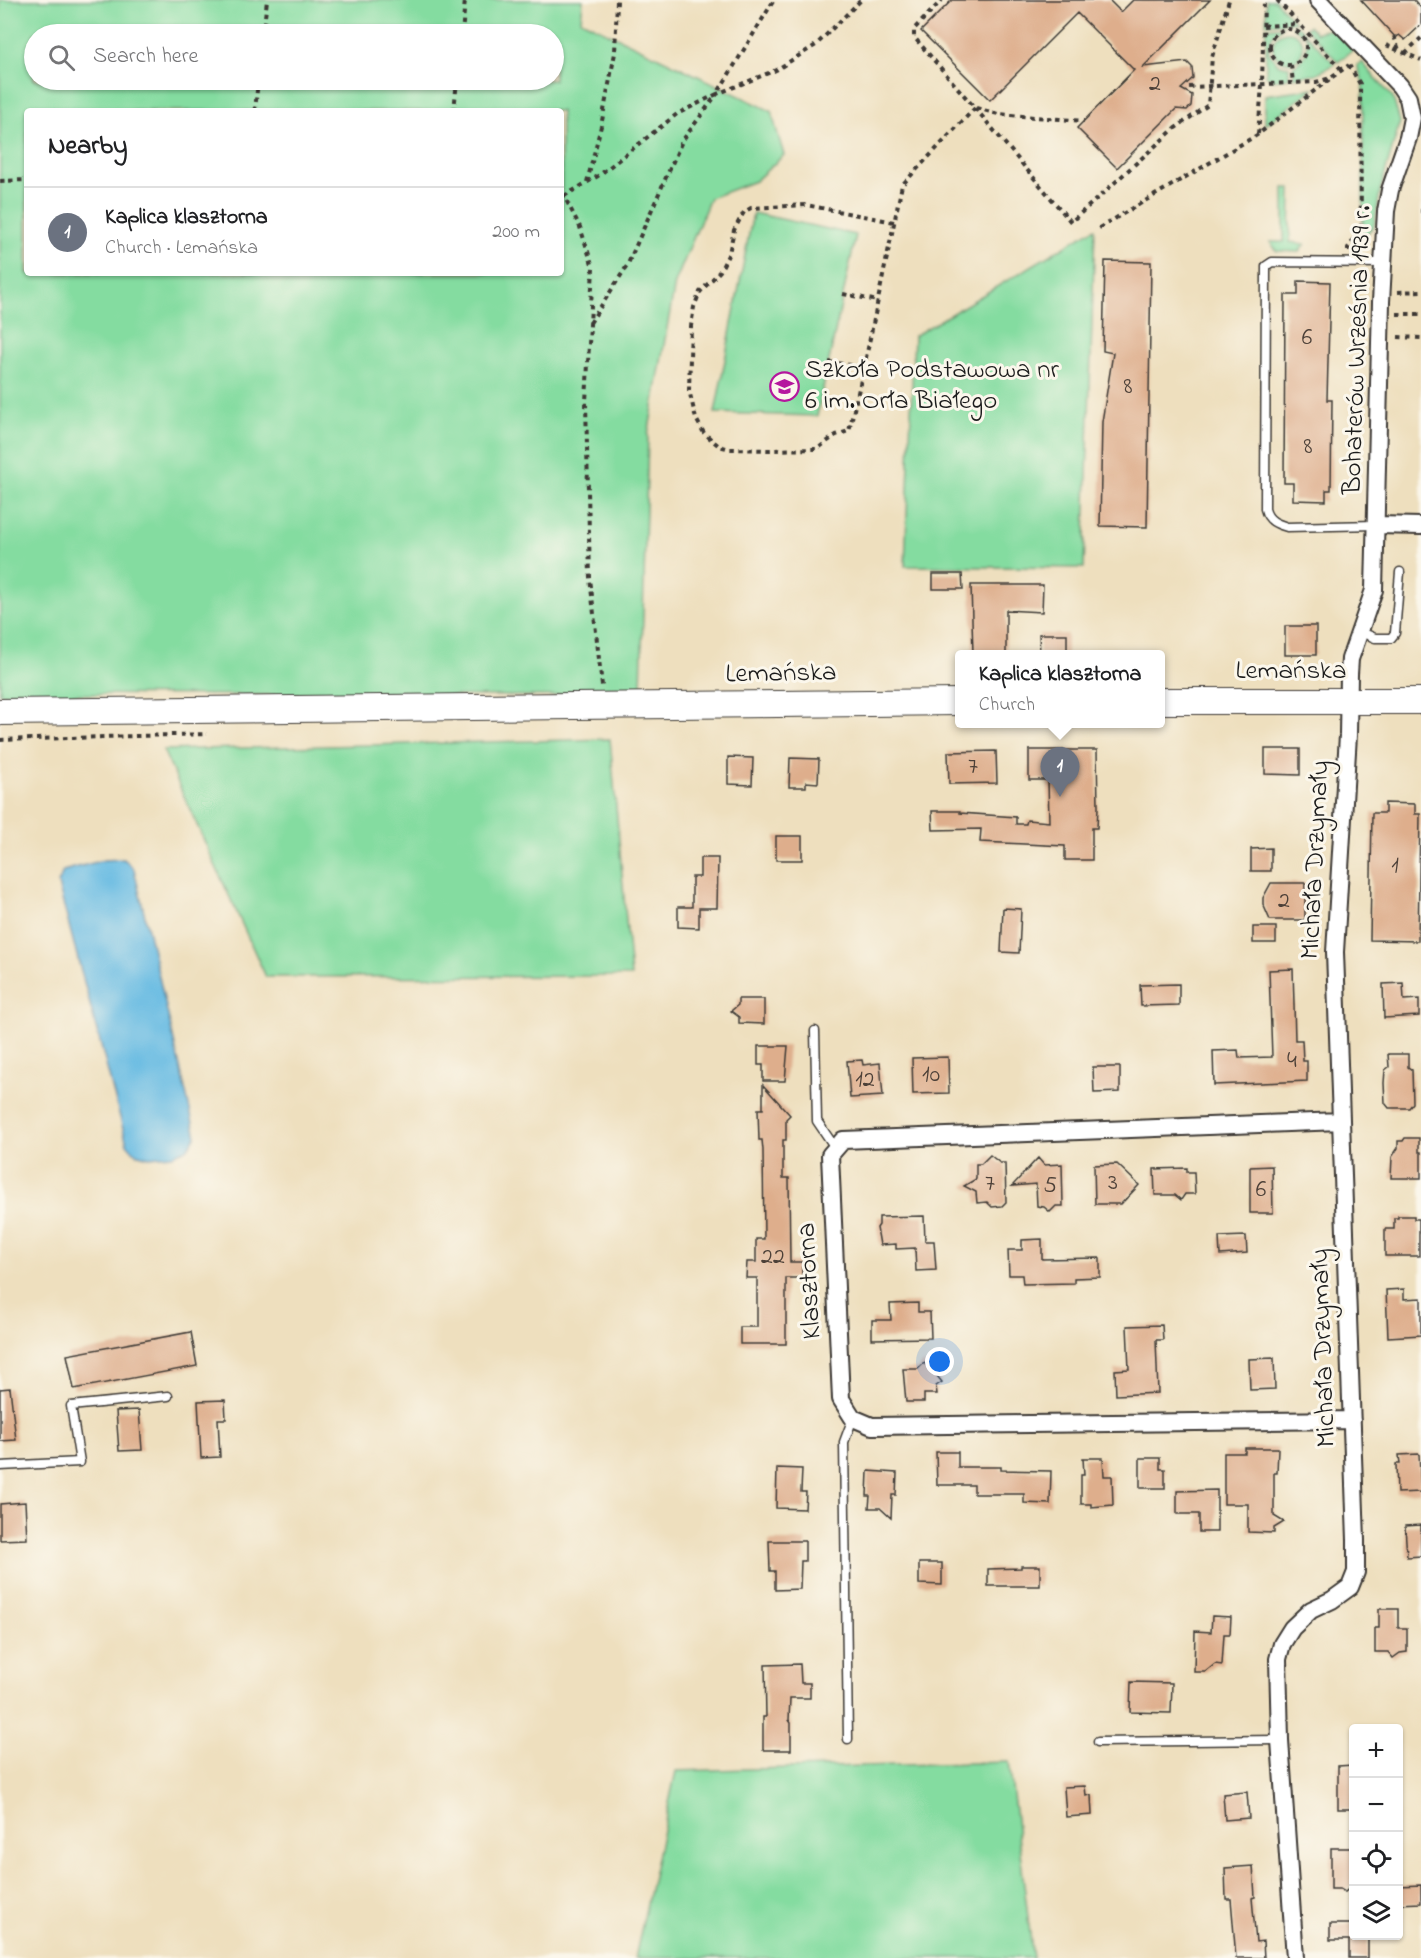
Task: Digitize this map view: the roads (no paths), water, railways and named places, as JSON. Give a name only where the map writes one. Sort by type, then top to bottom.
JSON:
[{"type":"main road","name":"Lemańska","points":[[1165,701],[1421,701]]},
{"type":"main road","name":"Lemańska","points":[[0,711],[955,702]]},
{"type":"street","name":"Bohaterów Września 1939 r.","points":[[1318,0],[1400,86],[1408,98],[1412,118],[1408,138],[1387,201],[1378,400],[1374,591],[1350,659],[1348,701]]},
{"type":"street","points":[[1377,525],[1421,526]]},
{"type":"street","name":"Michała Drzymały","points":[[1295,1958],[1280,1740],[1278,1659],[1282,1644],[1292,1628],[1311,1610],[1332,1600],[1350,1587],[1356,1572],[1335,952],[1348,701]]},
{"type":"street","points":[[836,1149],[843,1140],[1340,1121]]},
{"type":"street","name":"Klasztorna","points":[[836,1149],[830,1155],[841,1398],[853,1418]]},
{"type":"street","points":[[853,1418],[872,1426],[1352,1420]]},
{"type":"lane","points":[[1377,525],[1287,527],[1275,524],[1267,515],[1265,509],[1266,266],[1272,262],[1383,263]]},
{"type":"lane","points":[[1361,632],[1375,638],[1391,638],[1395,633],[1400,572]]},
{"type":"lane","points":[[815,1031],[817,1121],[836,1149]]},
{"type":"lane","points":[[0,1466],[80,1462],[71,1406],[168,1396]]},
{"type":"lane","points":[[848,1739],[844,1442],[853,1418]]},
{"type":"lane","points":[[1098,1742],[1280,1740]]},
{"type":"water","points":[[124,859],[134,869],[196,1136],[187,1149],[172,1155],[149,1157],[135,1153],[127,1144],[58,884],[63,871],[104,860]]},
{"type":"place","name":"Szkoła Podstawowa nr 6 im. Orła Białego","points":[[784,386]]},
{"type":"place","name":"Kaplica klasztorna","points":[[1060,797]]}]
